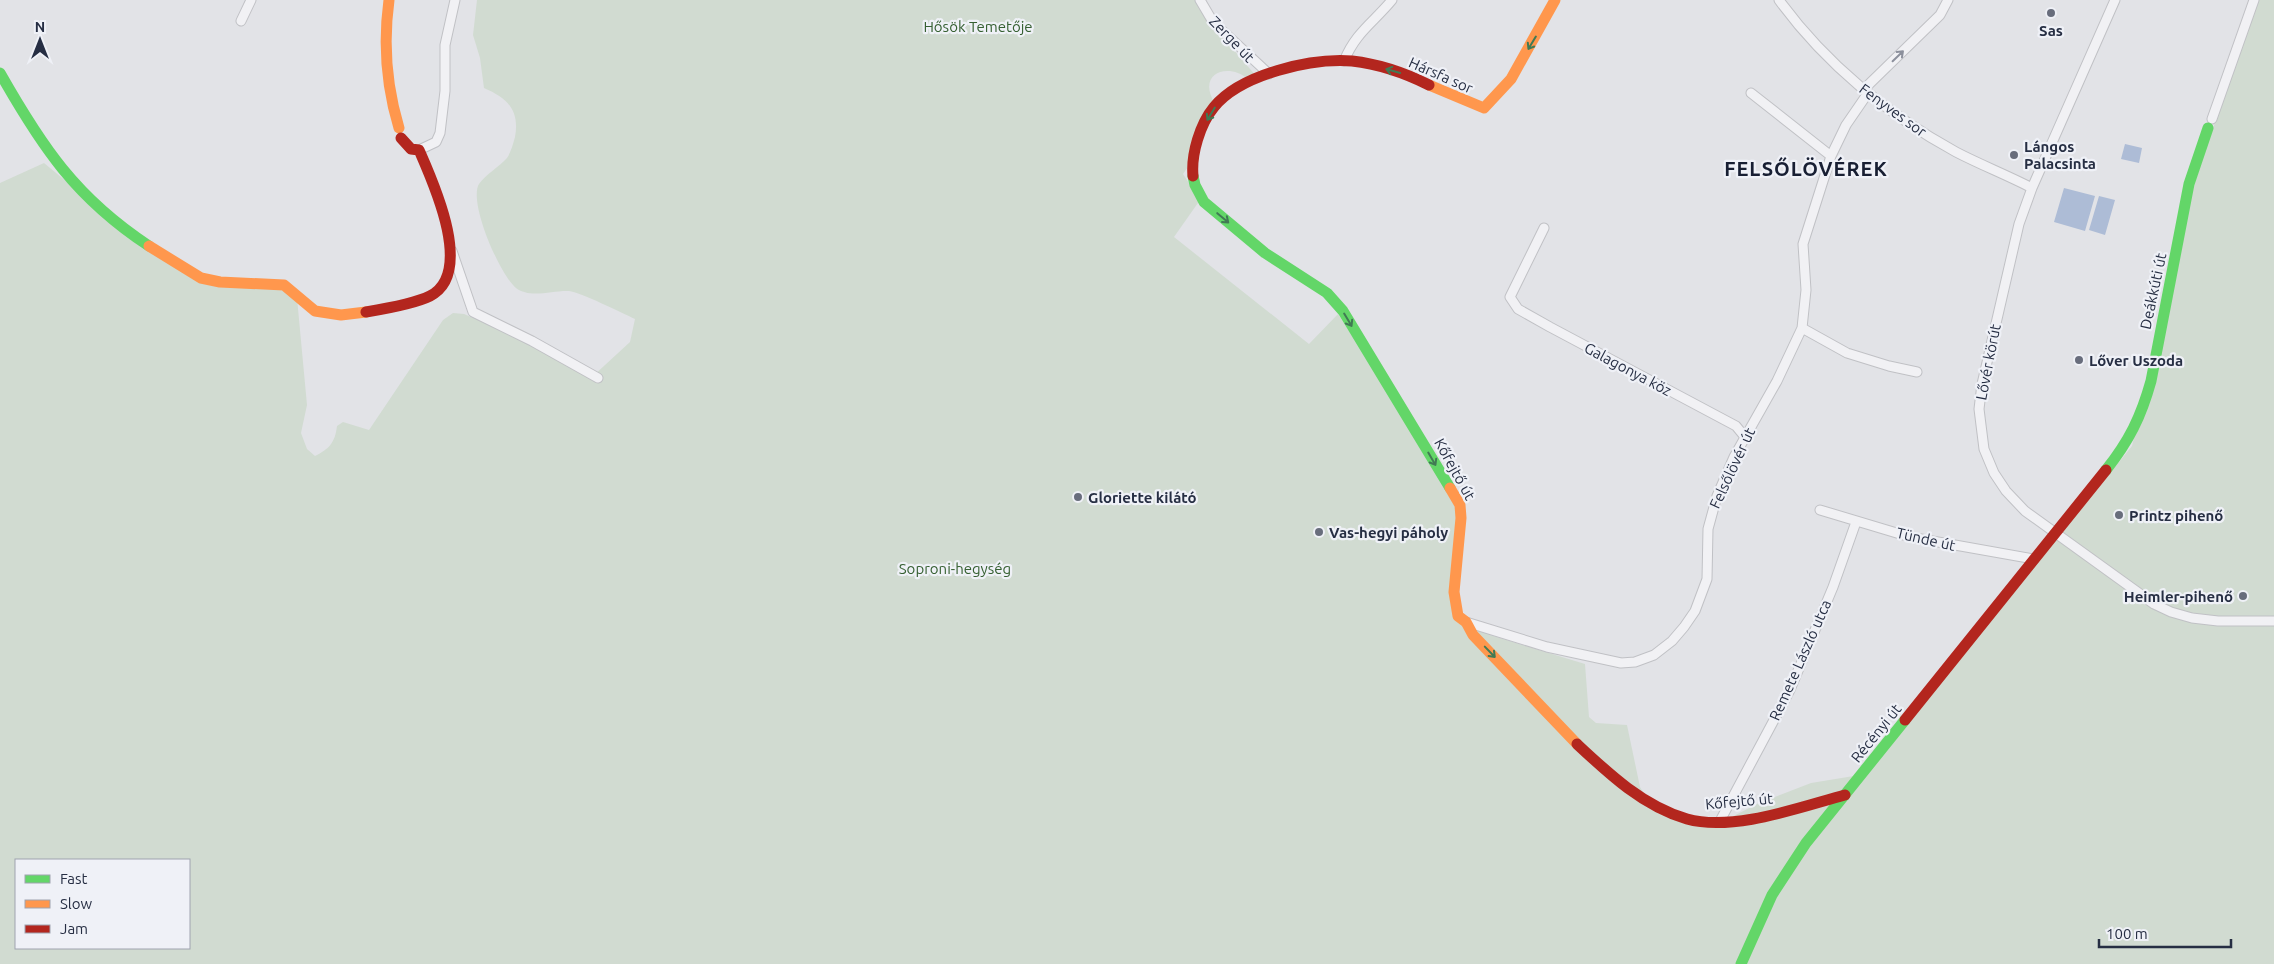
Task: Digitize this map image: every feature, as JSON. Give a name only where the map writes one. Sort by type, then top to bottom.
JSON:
[{"type":"street","points":[[241,21],[251,0]]},
{"type":"street","points":[[389,0],[384,60],[389,96],[400,133],[411,149],[419,150],[436,142],[440,133],[445,91],[445,45],[455,0]]},
{"type":"street","name":"Zerge út","points":[[1200,0],[1213,22],[1269,74]]},
{"type":"street","points":[[1344,61],[1360,32],[1392,0]]},
{"type":"street","name":"Hársfa sor","points":[[1232,93],[1269,74],[1313,64],[1344,61],[1406,75],[1460,100],[1484,108],[1511,79],[1555,0]]},
{"type":"street","name":"Fenyves sor","points":[[1779,0],[1820,48],[1865,92],[1916,128],[1956,152],[2032,188]]},
{"type":"street","name":"Felsőlövér út","points":[[1466,622],[1547,647],[1597,659],[1635,662],[1654,655],[1672,641],[1684,627],[1695,611],[1703,594],[1707,579],[1708,529],[1712,510],[1734,457],[1777,381],[1802,328],[1806,290],[1803,244],[1831,156],[1865,92],[1940,15],[1948,0]]},
{"type":"street","name":"Lővér körút","points":[[2115,0],[2032,188],[2019,224],[1986,362],[1979,409],[1984,449],[1994,473],[2006,491],[2026,511],[2057,529],[2154,604],[2171,612],[2192,618],[2218,622],[2274,621]]},
{"type":"street","points":[[2210,124],[2254,0]]},
{"type":"street","points":[[0,73],[36,134],[57,164],[100,208],[132,236],[200,278],[214,281],[257,282],[284,286],[313,310],[327,316],[343,317],[430,296],[442,285],[452,251]]},
{"type":"street","name":"Kőfejtő út","points":[[1232,93],[1213,108],[1193,151],[1192,172],[1197,193],[1265,253],[1327,293],[1342,311],[1460,505],[1463,522],[1456,584],[1456,611],[1458,616],[1466,622],[1473,635],[1565,732],[1642,800],[1688,819],[1720,821],[1782,812],[1844,795]]},
{"type":"street","points":[[1750,93],[1831,156]]},
{"type":"street","name":"Deákkúti út","points":[[2057,529],[2125,446],[2142,414],[2151,381],[2189,184],[2210,124]]},
{"type":"street","points":[[419,150],[434,185],[452,251],[472,312],[532,341],[598,378]]},
{"type":"street","name":"Galagonya köz","points":[[1544,228],[1510,297],[1510,301],[1518,308],[1550,326],[1736,426],[1745,437]]},
{"type":"street","points":[[1802,328],[1847,353],[1917,372]]},
{"type":"street","name":"Tünde út","points":[[1820,510],[1910,537],[2034,559]]},
{"type":"street","name":"Remete László utca","points":[[1720,821],[1790,690],[1833,588],[1856,522]]},
{"type":"street","name":"Récényi út","points":[[1741,964],[1772,895],[1806,842],[2057,529]]},
{"type":"green space","name":"Soproni-hegység","points":[[477,0],[1195,0],[1199,9],[1256,76],[1248,79],[1232,71],[1224,71],[1212,78],[1209,85],[1215,104],[1192,161],[1183,174],[1200,200],[1174,237],[1309,344],[1338,314],[1457,498],[1455,592],[1466,622],[1490,635],[1585,664],[1589,717],[1596,723],[1627,725],[1640,787],[1652,808],[1720,823],[1759,803],[1811,783],[1866,774],[2132,446],[2194,185],[2256,0],[2274,0],[2274,964],[0,964],[0,183],[44,163],[148,249],[205,280],[289,287],[297,298],[307,405],[301,433],[307,449],[315,456],[330,445],[335,437],[337,426],[343,422],[369,430],[443,320],[453,313],[464,314],[529,342],[592,377],[630,342],[635,319],[574,292],[563,291],[535,294],[522,291],[509,281],[494,254],[482,221],[477,193],[482,180],[507,158],[515,137],[516,119],[510,106],[505,101],[484,88],[480,58],[473,35]]},
{"type":"water","points":[[2125,144],[2142,148],[2139,163],[2121,159]]},
{"type":"water","points":[[2064,188],[2095,196],[2085,231],[2054,222]]},
{"type":"water","points":[[2099,196],[2115,200],[2105,235],[2089,230]]},
{"type":"traffic: fast","points":[[0,73],[46,148],[81,190],[123,228],[149,246]]},
{"type":"traffic: fast","points":[[2106,470],[2133,428],[2151,381],[2189,184],[2208,128]]},
{"type":"traffic: fast","points":[[1193,176],[1195,185],[1204,202],[1265,253],[1327,293],[1343,311],[1450,488]]},
{"type":"traffic: fast","points":[[1741,964],[1772,895],[1806,843],[1905,720]]},
{"type":"traffic: slow","points":[[389,0],[386,33],[387,64],[391,96],[399,128]]},
{"type":"traffic: slow","points":[[1429,85],[1484,108],[1511,79],[1555,0]]},
{"type":"traffic: slow","points":[[149,246],[201,278],[220,282],[284,285],[315,311],[341,315],[366,312]]},
{"type":"traffic: slow","points":[[1450,488],[1460,505],[1461,518],[1454,592],[1458,616],[1466,622],[1473,635],[1577,744]]},
{"type":"traffic: jam","points":[[1193,176],[1193,158],[1197,140],[1209,114],[1226,95],[1241,85],[1259,77],[1278,70],[1317,62],[1352,61],[1392,70],[1429,85]]},
{"type":"traffic: jam","points":[[366,312],[407,304],[430,296],[443,284],[449,268],[450,248],[447,226],[433,183],[419,150],[411,149],[401,138]]},
{"type":"traffic: jam","points":[[1905,720],[2106,470]]},
{"type":"traffic: jam","points":[[1577,744],[1614,777],[1641,797],[1656,806],[1687,819],[1705,822],[1745,820],[1845,795]]},
{"type":"place","name":"Sas","points":[[2051,13]]},
{"type":"place","name":"Lángos Palacsinta","points":[[2014,155]]},
{"type":"place","name":"Lőver Uszoda","points":[[2079,360]]},
{"type":"place","name":"Gloriette kilátó","points":[[1078,497]]},
{"type":"place","name":"Printz pihenő","points":[[2119,515]]},
{"type":"place","name":"Vas-hegyi páholy","points":[[1319,532]]},
{"type":"place","name":"Heimler-pihenő","points":[[2243,596]]},
{"type":"district","name":"FELSŐLÖVÉREK","points":[[1806,168]]},
{"type":"park label","name":"Hősök Temetője","points":[[978,26]]}]
